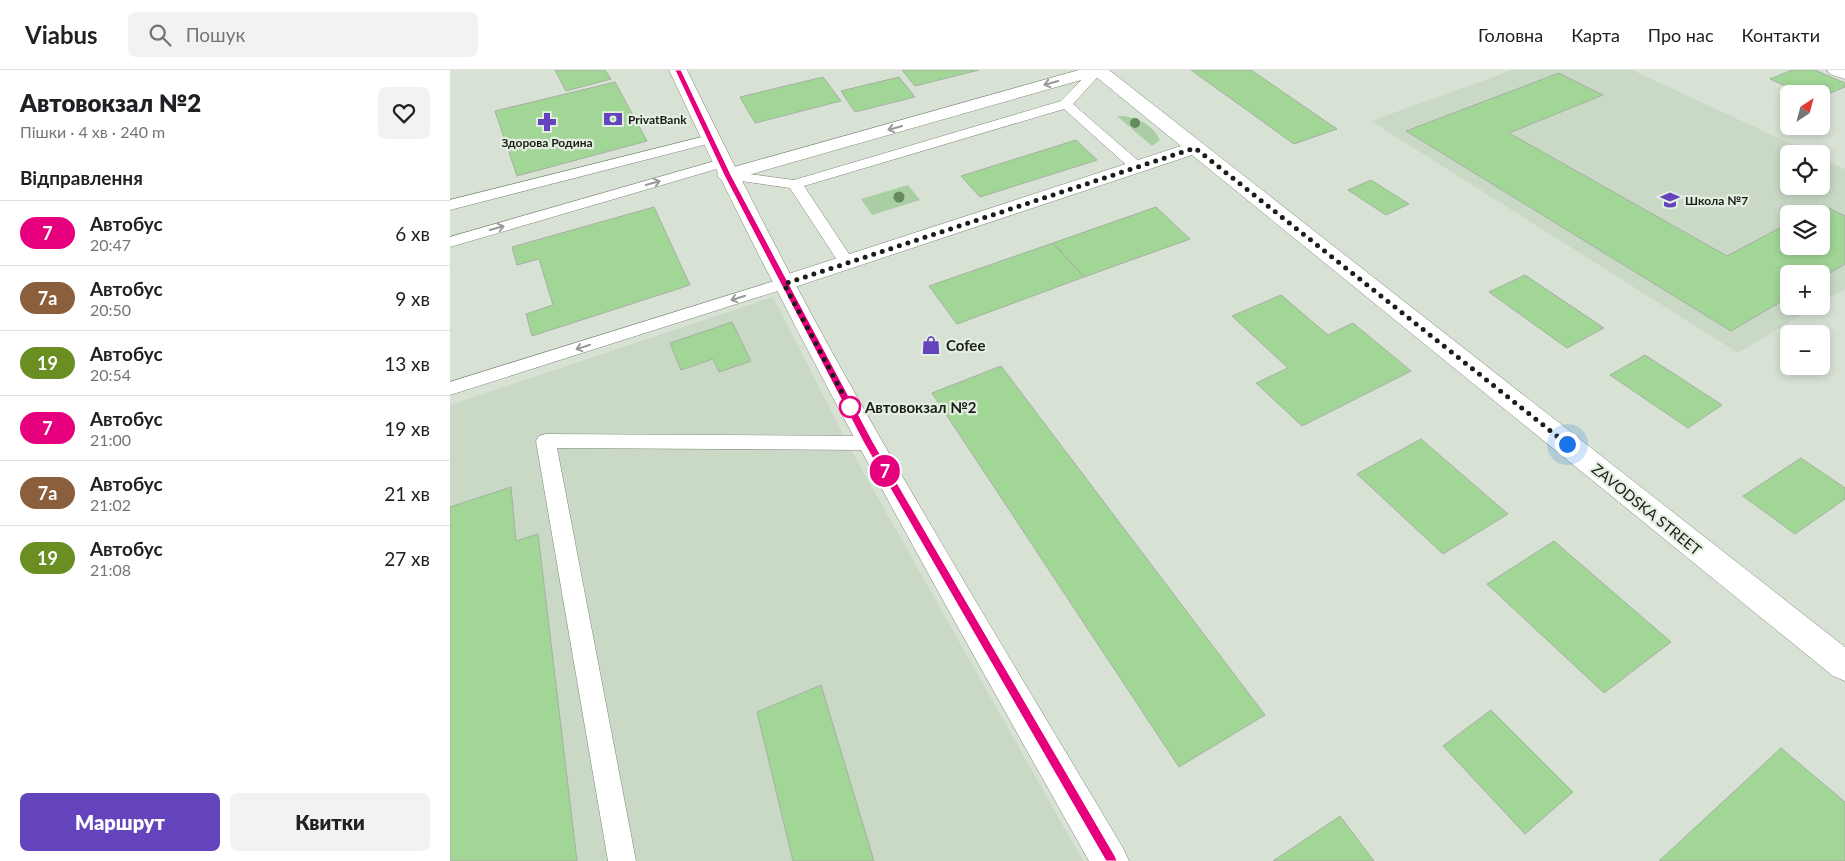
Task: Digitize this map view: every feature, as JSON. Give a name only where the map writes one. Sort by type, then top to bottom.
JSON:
[{"type":"street","points":[[678,70],[725,169],[868,443],[1110,861]]},
{"type":"street","points":[[725,169],[1098,70]]},
{"type":"street","name":"ZAVODSKA STREET","points":[[1098,70],[1845,666]]},
{"type":"street","points":[[1836,70],[1845,74]]},
{"type":"street","points":[[784,284],[1195,148]]},
{"type":"lane","points":[[450,242],[725,169],[795,184],[1066,104],[1098,70]]},
{"type":"lane","points":[[1066,104],[1137,167]]},
{"type":"lane","points":[[450,205],[710,139]]},
{"type":"lane","points":[[795,184],[847,263]]},
{"type":"lane","points":[[450,389],[784,284]]},
{"type":"lane","points":[[622,861],[546,441],[868,443]]},
{"type":"shaded area","name":"Школа №7","points":[[1513,70],[1632,70],[1794,145],[1780,145],[1780,195],[1830,195],[1830,162],[1845,169],[1845,289],[1830,298],[1830,265],[1780,265],[1780,315],[1801,315],[1784,325],[1780,325],[1780,328],[1738,353],[1371,121]]},
{"type":"shaded area","points":[[773,297],[851,450],[1083,861],[450,861],[450,405]]},
{"type":"green space","points":[[1117,116],[1130,117],[1148,125],[1160,140],[1152,146]]},
{"type":"green space","points":[[908,185],[920,200],[872,215],[861,199]]},
{"type":"building","points":[[555,70],[605,70],[611,79],[566,91]]},
{"type":"building","points":[[902,70],[979,70],[915,86]]},
{"type":"building","points":[[1191,70],[1251,70],[1337,129],[1294,144]]},
{"type":"building","points":[[1792,70],[1815,70],[1845,83],[1845,87],[1830,93],[1830,85],[1783,85],[1770,79]]},
{"type":"building","points":[[1559,73],[1603,95],[1509,133],[1727,256],[1780,228],[1780,255],[1830,255],[1830,208],[1845,216],[1845,264],[1830,273],[1830,265],[1780,265],[1780,302],[1731,331],[1406,131]]},
{"type":"building","points":[[823,77],[841,101],[755,123],[740,97]]},
{"type":"building","points":[[899,77],[915,97],[855,112],[841,91]]},
{"type":"building","points":[[615,82],[647,141],[517,176],[495,111]]},
{"type":"building","points":[[1076,140],[1097,160],[980,197],[961,176]]},
{"type":"building","points":[[1371,180],[1409,204],[1386,215],[1348,190]]},
{"type":"building","points":[[654,207],[690,285],[532,336],[526,314],[553,305],[539,259],[517,265],[512,247]]},
{"type":"building","points":[[1156,207],[1190,239],[1084,277],[1053,243]]},
{"type":"building","points":[[1053,243],[1084,277],[957,324],[929,286]]},
{"type":"building","points":[[1525,275],[1604,328],[1567,348],[1489,292]]},
{"type":"building","points":[[1281,295],[1328,335],[1353,323],[1411,371],[1302,426],[1256,383],[1288,368],[1232,316]]},
{"type":"building","points":[[732,322],[751,361],[719,372],[713,359],[681,370],[670,343]]},
{"type":"building","points":[[1645,355],[1722,405],[1688,428],[1610,375]]},
{"type":"building","points":[[1001,366],[1265,715],[1179,767],[932,393]]},
{"type":"building","points":[[1421,439],[1508,514],[1443,554],[1357,474]]},
{"type":"building","points":[[1801,458],[1845,488],[1845,499],[1795,534],[1743,496]]},
{"type":"building","points":[[511,487],[516,541],[538,534],[577,861],[450,861],[450,507]]},
{"type":"building","points":[[1554,541],[1671,642],[1604,693],[1487,584]]},
{"type":"building","points":[[821,685],[874,861],[793,861],[757,712]]},
{"type":"building","points":[[1491,710],[1573,792],[1525,834],[1443,746]]},
{"type":"building","points":[[1781,748],[1845,802],[1845,861],[1659,861]]},
{"type":"building","points":[[1340,816],[1374,861],[1273,861]]},
{"type":"bus line","name":"7","points":[[678,70],[728,175],[868,443],[1110,861]]},
{"type":"place","name":"PrivatBank","points":[[613,119]]},
{"type":"place","name":"Здорова Родина","points":[[547,122]]},
{"type":"place","name":"Школа №7","points":[[1670,200]]},
{"type":"place","name":"Cofee","points":[[931,345]]},
{"type":"place","name":"Автовокзал №2","points":[[850,407]]},
{"type":"route","points":[[850,407],[852,411],[784,284],[1195,148],[1567,444]]}]
